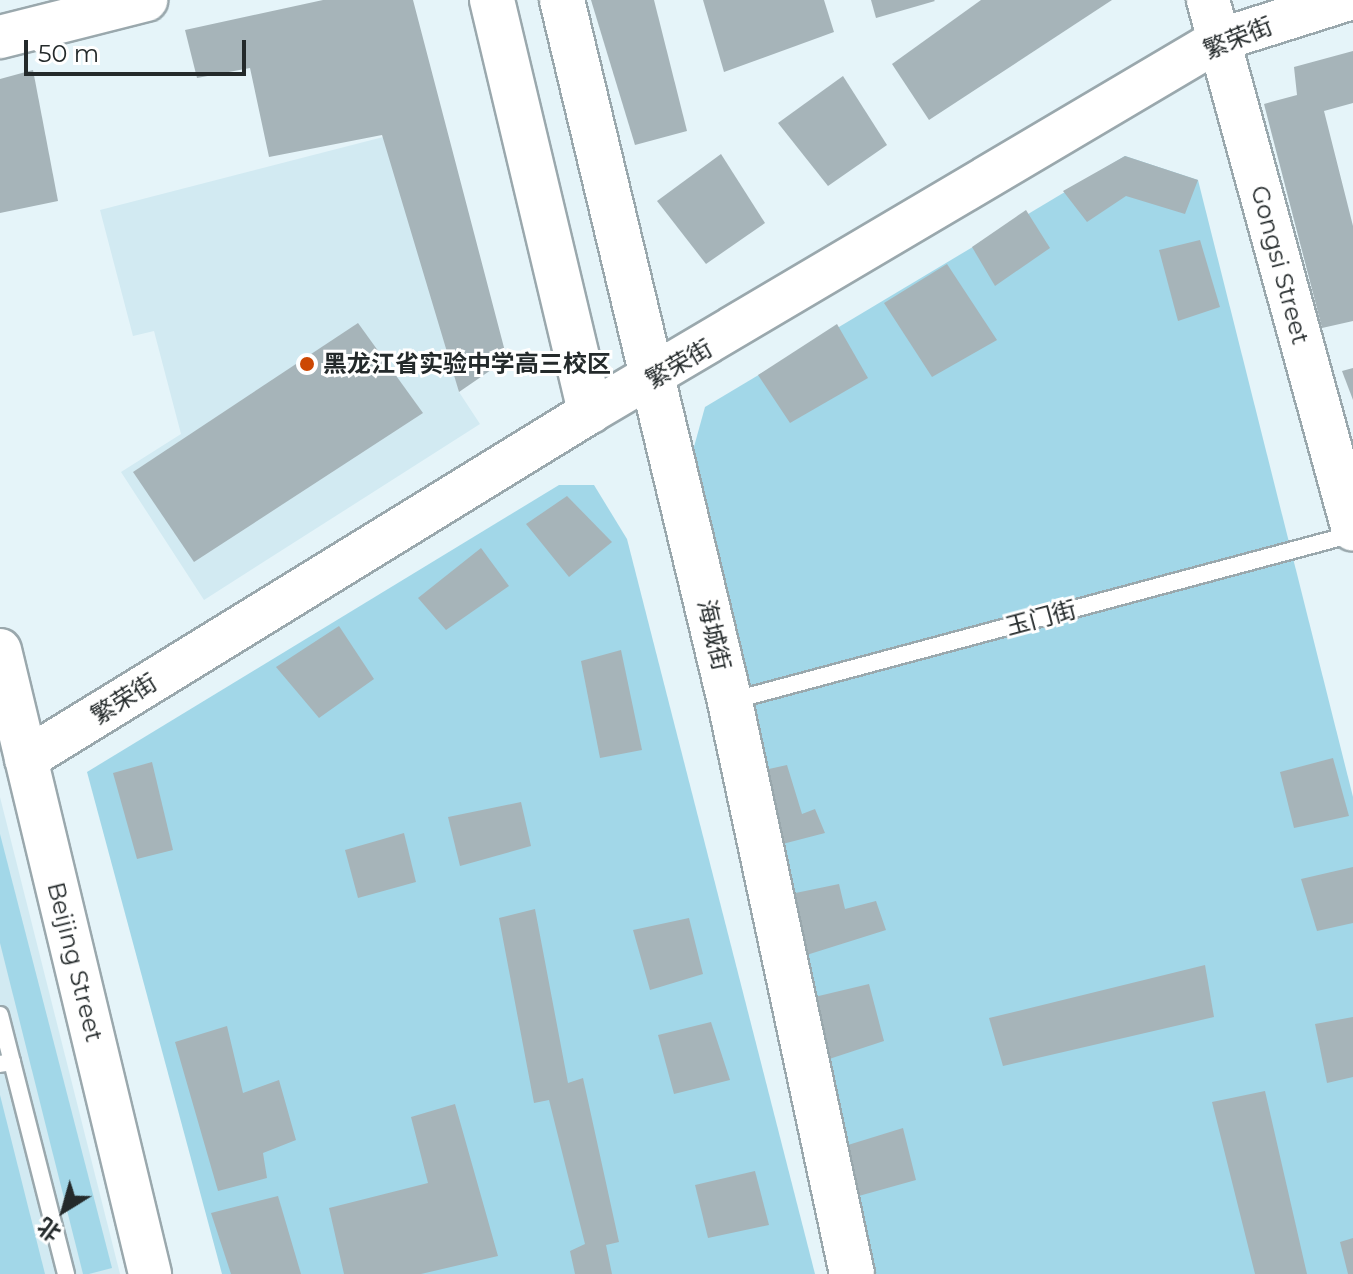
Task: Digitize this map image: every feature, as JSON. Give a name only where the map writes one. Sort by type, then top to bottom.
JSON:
[{"type":"main road","points":[[492,0],[590,412]]},
{"type":"main road","name":"海城街","points":[[562,0],[730,702],[852,1274]]},
{"type":"street","points":[[0,37],[146,0]]},
{"type":"street","name":"Gongsi Street","points":[[1208,0],[1353,532]]},
{"type":"street","name":"繁荣街","points":[[26,759],[590,412],[653,380],[1219,40],[1346,0]]},
{"type":"street","name":"Beijing Street","points":[[0,650],[150,1274]]},
{"type":"lane","name":"玉门街","points":[[730,702],[1353,532]]},
{"type":"lane","points":[[0,1015],[6,1063],[66,1274]]},
{"type":"shaded area","name":"黑龙江省实验中学高三校区","points":[[391,135],[459,392],[480,424],[204,600],[121,472],[181,434],[154,331],[133,336],[100,210]]},
{"type":"shaded area","points":[[1125,156],[1198,180],[1353,797],[1353,1274],[876,1274],[687,472],[705,407]]},
{"type":"shaded area","points":[[559,485],[594,485],[627,539],[815,1274],[222,1274],[87,772]]},
{"type":"shaded area","points":[[0,797],[120,1274],[0,1274]]},
{"type":"shaded area","points":[[0,834],[112,1268],[89,1274],[83,1274],[0,943]]},
{"type":"shaded area","points":[[0,1095],[45,1274],[0,1274]]},
{"type":"building","points":[[323,0],[413,0],[507,359],[459,392],[382,135],[269,157],[250,68],[197,78],[185,30]]},
{"type":"building","points":[[591,0],[654,0],[687,131],[635,145]]},
{"type":"building","points":[[703,0],[824,0],[834,32],[724,72]]},
{"type":"building","points":[[871,0],[934,0],[935,1],[876,18]]},
{"type":"building","points":[[981,0],[1112,0],[929,120],[892,64]]},
{"type":"building","points":[[1353,51],[1353,103],[1324,111],[1353,226],[1353,321],[1322,328],[1264,104],[1297,95],[1294,67]]},
{"type":"building","points":[[33,70],[58,201],[0,213],[0,79]]},
{"type":"building","points":[[843,76],[887,145],[828,186],[778,123]]},
{"type":"building","points":[[721,154],[765,223],[706,264],[657,201]]},
{"type":"building","points":[[1125,156],[1198,180],[1185,214],[1126,196],[1087,222],[1063,191]]},
{"type":"building","points":[[1026,210],[1050,248],[995,286],[972,247]]},
{"type":"building","points":[[1200,240],[1220,307],[1178,321],[1159,250]]},
{"type":"building","points":[[947,264],[997,340],[932,377],[884,303]]},
{"type":"building","points":[[358,323],[423,413],[194,562],[133,472]]},
{"type":"building","points":[[837,324],[868,378],[790,423],[758,375]]},
{"type":"building","points":[[1353,368],[1353,400],[1342,371]]},
{"type":"building","points":[[567,496],[612,542],[569,577],[526,524]]},
{"type":"building","points":[[481,548],[509,586],[446,630],[418,598]]},
{"type":"building","points":[[339,626],[374,679],[319,718],[276,667]]},
{"type":"building","points":[[621,650],[642,750],[600,758],[581,661]]},
{"type":"building","points":[[1333,758],[1349,816],[1294,828],[1280,772]]},
{"type":"building","points":[[152,762],[173,850],[137,859],[113,773]]},
{"type":"building","points":[[787,765],[802,814],[815,809],[825,833],[771,847],[755,772]]},
{"type":"building","points":[[521,802],[531,846],[460,866],[448,817]]},
{"type":"building","points":[[404,833],[416,882],[358,898],[345,850]]},
{"type":"building","points":[[1353,867],[1353,923],[1317,931],[1301,879]]},
{"type":"building","points":[[839,884],[845,909],[876,901],[886,930],[797,958],[781,896]]},
{"type":"building","points":[[535,909],[568,1083],[583,1078],[619,1242],[606,1245],[612,1274],[575,1274],[570,1251],[585,1244],[549,1100],[534,1103],[499,918]]},
{"type":"building","points":[[689,918],[703,974],[650,990],[633,930]]},
{"type":"building","points":[[1205,965],[1214,1017],[1003,1066],[989,1018]]},
{"type":"building","points":[[869,984],[884,1041],[820,1062],[806,999]]},
{"type":"building","points":[[1353,1017],[1353,1077],[1327,1083],[1315,1024]]},
{"type":"building","points":[[711,1022],[730,1080],[674,1094],[658,1035]]},
{"type":"building","points":[[227,1026],[243,1093],[279,1080],[296,1140],[263,1153],[267,1178],[218,1191],[175,1042]]},
{"type":"building","points":[[1265,1091],[1307,1274],[1255,1274],[1212,1102]]},
{"type":"building","points":[[455,1104],[498,1256],[421,1274],[344,1274],[329,1208],[428,1183],[411,1117]]},
{"type":"building","points":[[903,1128],[916,1180],[848,1199],[835,1149]]},
{"type":"building","points":[[755,1171],[769,1225],[708,1238],[695,1185]]},
{"type":"building","points":[[278,1196],[301,1274],[231,1274],[211,1213]]},
{"type":"building","points":[[1353,1238],[1353,1274],[1348,1274],[1340,1242]]},
{"type":"place","name":"黑龙江省实验中学高三校区","points":[[307,364]]}]
